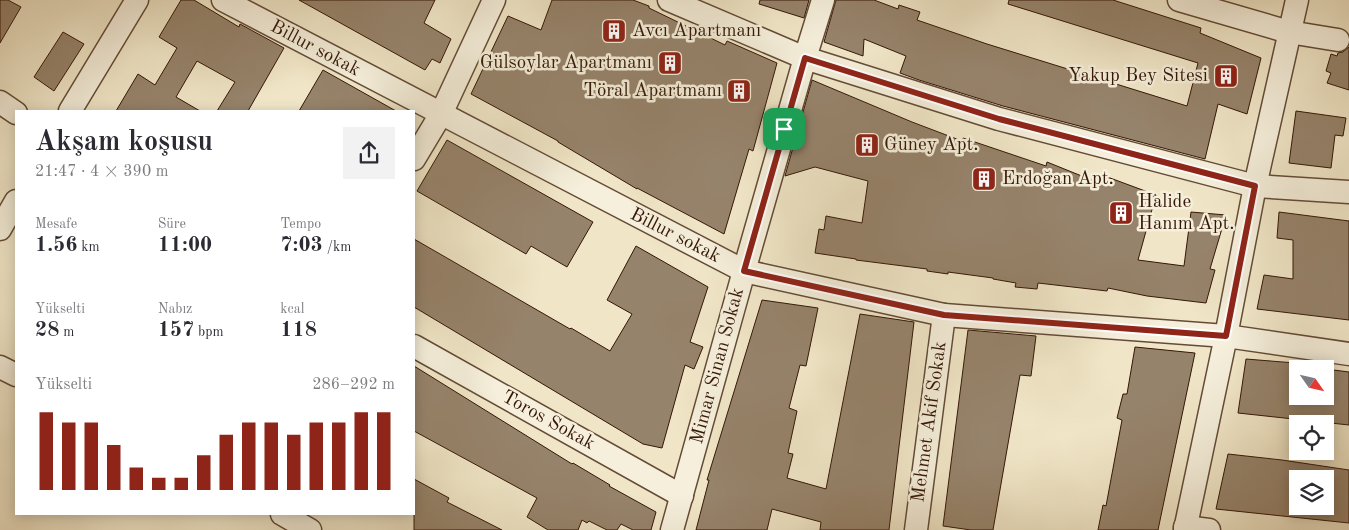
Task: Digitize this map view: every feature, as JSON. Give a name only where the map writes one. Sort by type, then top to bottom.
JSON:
[{"type":"street","points":[[71,110],[137,0]]},
{"type":"street","name":"Billur sokak","points":[[223,0],[744,271],[944,315],[1226,336],[1349,354]]},
{"type":"street","points":[[415,157],[441,114],[494,0]]},
{"type":"street","points":[[669,0],[805,58],[999,119],[1255,186],[1349,192]]},
{"type":"street","name":"Mimar Sinan Sokak","points":[[672,530],[744,271],[823,0]]},
{"type":"street","points":[[1179,0],[1289,32],[1338,40]]},
{"type":"street","points":[[1209,530],[1185,528],[1226,336],[1255,186],[1297,0]]},
{"type":"street","points":[[0,102],[15,112]]},
{"type":"street","points":[[0,229],[15,203]]},
{"type":"street","name":"Mehmet Akif Sokak","points":[[916,530],[944,315]]},
{"type":"street","name":"Toros Sokak","points":[[415,347],[682,496]]},
{"type":"street","points":[[0,366],[15,374]]},
{"type":"street","points":[[284,515],[310,530]]},
{"type":"building","points":[[0,0],[8,0],[21,7],[0,43]]},
{"type":"building","points":[[181,0],[194,0],[239,27],[240,24],[284,48],[249,110],[218,110],[235,82],[197,61],[176,97],[198,110],[117,110],[138,74],[155,85],[177,48],[159,37]]},
{"type":"building","points":[[299,0],[435,0],[424,23],[451,39],[440,63],[432,59],[425,70]]},
{"type":"building","points":[[552,0],[633,0],[649,6],[649,8],[725,45],[727,41],[777,63],[753,151],[749,149],[724,234],[637,189],[558,141],[471,94],[508,16],[541,30]]},
{"type":"building","points":[[760,0],[809,0],[804,18],[759,4]]},
{"type":"building","points":[[836,0],[874,0],[898,9],[899,5],[920,12],[917,20],[987,44],[1187,106],[1198,63],[1008,4],[1009,0],[1113,0],[1201,28],[1200,33],[1261,58],[1247,114],[1218,104],[1205,159],[1003,106],[919,80],[900,73],[906,56],[864,39],[863,56],[824,42]]},
{"type":"building","points":[[63,32],[84,44],[54,91],[34,77]]},
{"type":"building","points":[[1349,47],[1349,90],[1327,83],[1331,73],[1326,71],[1331,54],[1337,56],[1338,53],[1343,52]]},
{"type":"building","points":[[323,70],[394,110],[300,110]]},
{"type":"building","points":[[812,80],[962,141],[963,138],[1046,166],[1047,162],[1099,183],[1102,175],[1156,195],[1138,260],[1184,266],[1191,212],[1226,215],[1210,269],[1215,270],[1206,303],[1147,296],[1108,288],[1107,291],[1038,283],[1037,289],[1015,287],[1016,283],[993,278],[948,272],[948,274],[927,271],[927,269],[815,253],[819,229],[824,230],[826,216],[862,223],[868,181],[815,167],[785,176]]},
{"type":"building","points":[[1296,111],[1346,118],[1343,136],[1335,135],[1331,168],[1289,163]]},
{"type":"building","points":[[447,140],[593,222],[567,267],[531,246],[526,254],[417,191]]},
{"type":"building","points":[[1279,212],[1349,221],[1349,320],[1257,309],[1264,275],[1293,279],[1293,240],[1277,238]]},
{"type":"building","points":[[415,240],[610,351],[632,314],[607,300],[636,246],[708,287],[690,342],[703,347],[694,369],[685,365],[662,448],[643,444],[415,308]]},
{"type":"building","points":[[762,300],[818,308],[806,366],[800,365],[789,408],[797,411],[788,453],[793,454],[787,478],[826,489],[860,314],[914,322],[889,530],[820,530],[821,522],[772,509],[767,530],[696,530],[709,480],[707,480]]},
{"type":"building","points":[[968,330],[1036,336],[1031,376],[1020,375],[993,530],[971,530],[943,526]]},
{"type":"building","points":[[1135,347],[1195,353],[1158,530],[1098,530],[1103,505],[1106,506],[1122,420],[1117,418],[1123,394],[1127,394]]},
{"type":"building","points":[[1246,359],[1289,363],[1289,405],[1334,405],[1334,370],[1349,372],[1349,425],[1334,423],[1334,415],[1289,415],[1289,419],[1238,413]]},
{"type":"building","points":[[415,367],[572,464],[656,512],[651,530],[633,530],[621,524],[617,530],[607,530],[589,521],[587,523],[582,520],[578,530],[548,530],[527,517],[537,498],[415,432]]},
{"type":"building","points":[[1228,454],[1349,470],[1349,523],[1216,509]]},
{"type":"building","points":[[415,480],[449,498],[447,502],[502,530],[414,530]]},
{"type":"place","name":"Avcı Apartmanı","points":[[614,31]]},
{"type":"place","name":"Gülsoylar Apartmanı","points":[[670,63]]},
{"type":"place","name":"Yakup Bey Sitesi","points":[[1226,76]]},
{"type":"place","name":"Töral Apartmanı","points":[[739,91]]},
{"type":"place","name":"Güney Apt.","points":[[867,145]]},
{"type":"place","name":"Erdoğan Apt.","points":[[984,179]]},
{"type":"place","name":"Halide Hanım Apt.","points":[[1121,213]]},
{"type":"route","points":[[805,58],[999,119],[1255,186],[1226,336],[944,315],[744,271],[784,129],[805,58]]}]
